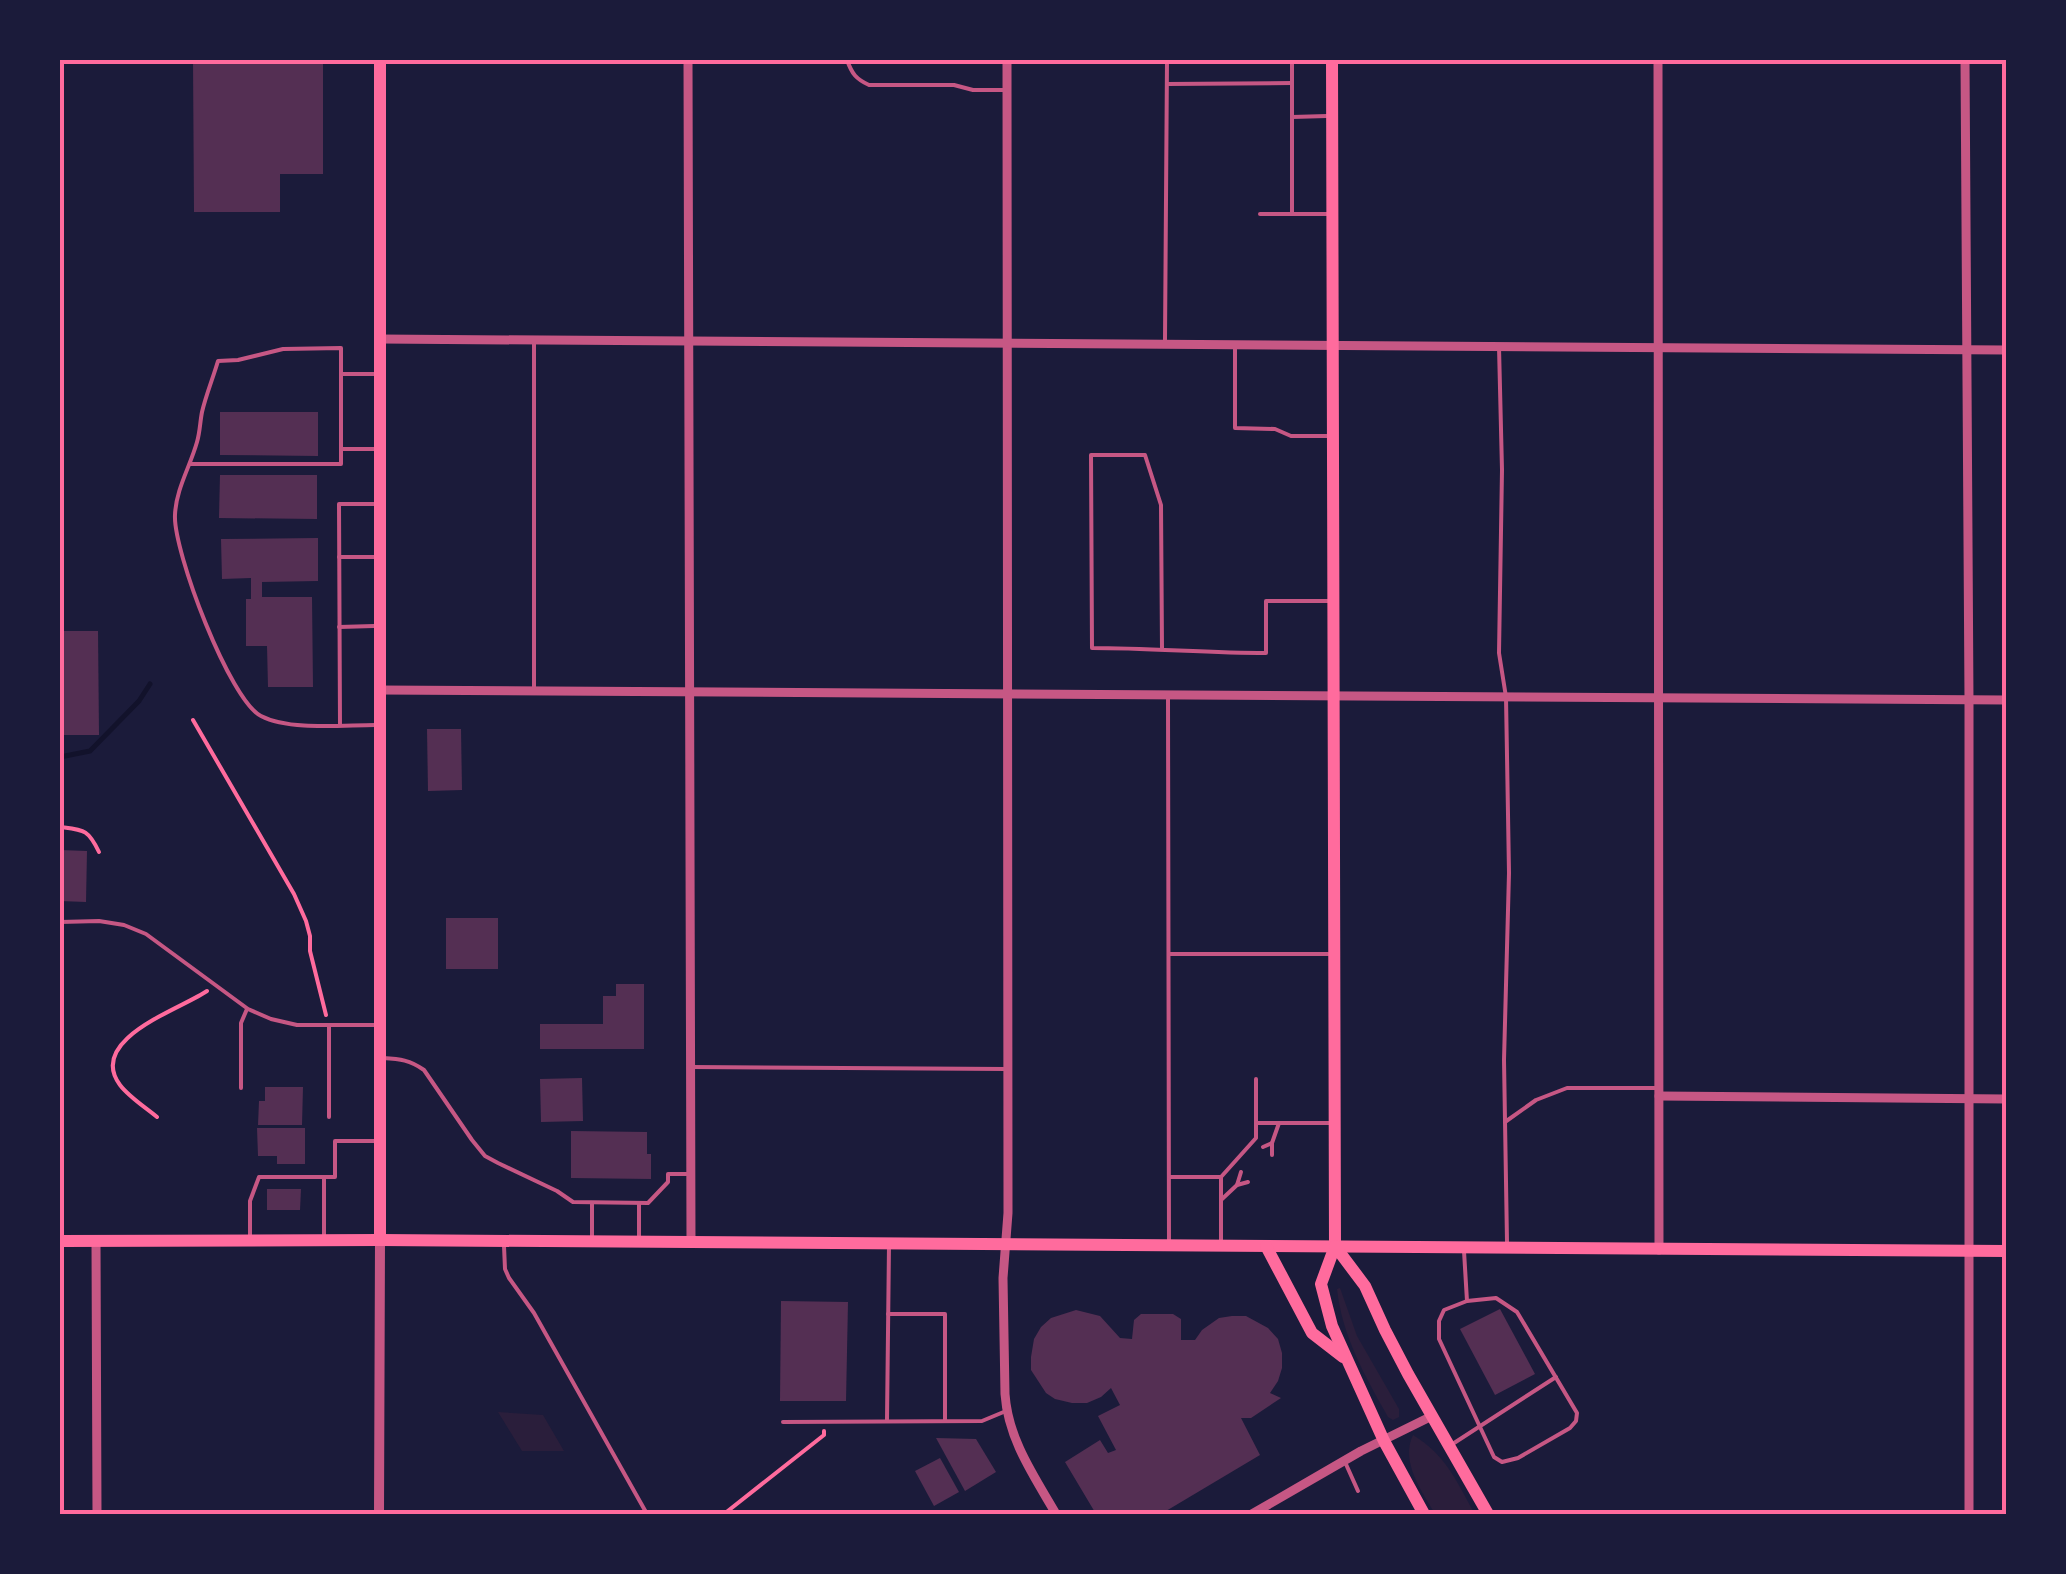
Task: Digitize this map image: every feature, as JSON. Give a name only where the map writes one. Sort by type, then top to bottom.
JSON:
[{"type":"main road","points":[[380,60],[380,1240]]},
{"type":"main road","points":[[1332,60],[1335,1246],[1321,1284],[1345,1358],[1384,1442],[1424,1514]]},
{"type":"main road","points":[[60,1241],[2006,1251]]},
{"type":"main road","points":[[1266,1246],[1312,1333],[1345,1358]]},
{"type":"main road","points":[[1335,1246],[1366,1286],[1384,1330],[1488,1514]]},
{"type":"street","points":[[688,60],[691,1242]]},
{"type":"street","points":[[1007,60],[1008,1214],[1002,1278],[1006,1411],[1020,1449],[1056,1514]]},
{"type":"street","points":[[1658,60],[1659,1250]]},
{"type":"street","points":[[1965,60],[1969,1514]]},
{"type":"street","points":[[380,340],[2006,350]]},
{"type":"street","points":[[380,690],[2006,700]]},
{"type":"street","points":[[1659,1092],[2006,1098]]},
{"type":"street","points":[[379,1514],[380,1240]]},
{"type":"street","points":[[96,1241],[96,1514]]},
{"type":"street","points":[[1252,1514],[1432,1416]]},
{"type":"lane","points":[[847,60],[851,73],[869,85],[954,85],[973,90],[1007,90]]},
{"type":"lane","points":[[1165,345],[1167,60]]},
{"type":"lane","points":[[1292,60],[1292,214]]},
{"type":"lane","points":[[1167,84],[1292,83]]},
{"type":"lane","points":[[1292,117],[1332,116]]},
{"type":"lane","points":[[1260,214],[1332,214]]},
{"type":"lane","points":[[534,341],[534,691]]},
{"type":"lane","points":[[1235,345],[1236,428],[1275,429],[1291,436],[1333,436]]},
{"type":"lane","points":[[1500,346],[1500,654],[1506,697],[1509,874],[1504,1060],[1507,1247]]},
{"type":"lane","points":[[190,464],[341,464],[341,348],[284,349],[238,360],[218,360],[181,484],[176,532],[208,626],[248,706],[260,716],[278,722],[380,725]]},
{"type":"lane","points":[[341,374],[380,374]]},
{"type":"lane","points":[[341,449],[380,449]]},
{"type":"lane","points":[[1162,648],[1161,505],[1145,455],[1091,455],[1092,648],[1266,653],[1266,601],[1333,601]]},
{"type":"lane","points":[[340,725],[339,504],[380,504]]},
{"type":"lane","points":[[339,557],[380,557]]},
{"type":"lane","points":[[339,626],[380,626]]},
{"type":"lane","points":[[1168,694],[1168,1246]]},
{"type":"lane","points":[[60,922],[124,925],[146,934],[248,1008],[271,1020],[297,1025],[380,1025]]},
{"type":"lane","points":[[1169,954],[1333,954]]},
{"type":"lane","points":[[241,1088],[242,1023],[248,1008]]},
{"type":"lane","points":[[329,1025],[329,1117]]},
{"type":"lane","points":[[380,1058],[414,1062],[424,1070],[485,1156],[573,1202],[648,1203],[668,1182],[668,1174],[691,1174]]},
{"type":"lane","points":[[692,1068],[1008,1070]]},
{"type":"lane","points":[[1220,1247],[1221,1177],[1256,1138],[1256,1078]]},
{"type":"lane","points":[[1505,1122],[1536,1100],[1567,1088],[1659,1092]]},
{"type":"lane","points":[[1256,1123],[1333,1123]]},
{"type":"lane","points":[[1272,1155],[1279,1123]]},
{"type":"lane","points":[[250,1240],[250,1202],[259,1177],[335,1177],[335,1141],[380,1141]]},
{"type":"lane","points":[[1263,1147],[1272,1143]]},
{"type":"lane","points":[[1221,1200],[1236,1185],[1241,1172]]},
{"type":"lane","points":[[324,1177],[324,1240]]},
{"type":"lane","points":[[1170,1177],[1221,1177]]},
{"type":"lane","points":[[1236,1185],[1248,1182]]},
{"type":"lane","points":[[592,1203],[592,1242]]},
{"type":"lane","points":[[639,1203],[639,1242]]},
{"type":"lane","points":[[504,1242],[505,1269],[534,1313],[647,1514]]},
{"type":"lane","points":[[887,1422],[889,1245]]},
{"type":"lane","points":[[1463,1246],[1467,1302]]},
{"type":"lane","points":[[1496,1298],[1517,1312],[1556,1377],[1576,1412],[1576,1421],[1518,1458],[1502,1462],[1494,1457],[1439,1340],[1439,1321],[1444,1310],[1496,1298]]},
{"type":"lane","points":[[888,1314],[944,1314],[945,1421]]},
{"type":"lane","points":[[1449,1446],[1556,1377]]},
{"type":"lane","points":[[783,1422],[982,1421],[1006,1411]]},
{"type":"lane","points":[[1345,1462],[1358,1490]]},
{"type":"path","points":[[193,720],[294,894],[306,921],[329,1025]]},
{"type":"path","points":[[60,827],[90,835],[99,852]]},
{"type":"path","points":[[157,1117],[120,1085],[114,1060],[119,1047],[139,1028],[200,996],[214,984]]},
{"type":"path","points":[[724,1514],[824,1435],[823,1422]]},
{"type":"shaded area","points":[[1340,1288],[1357,1336],[1399,1409],[1399,1417],[1393,1420],[1371,1386],[1349,1339],[1337,1289]]},
{"type":"shaded area","points":[[498,1412],[543,1415],[564,1451],[522,1451]]},
{"type":"shaded area","points":[[1413,1435],[1443,1461],[1475,1514],[1435,1514],[1411,1466]]},
{"type":"building","points":[[193,60],[323,60],[323,174],[280,174],[280,212],[194,212]]},
{"type":"building","points":[[220,412],[318,412],[318,456],[220,455]]},
{"type":"building","points":[[220,475],[317,475],[317,519],[219,518]]},
{"type":"building","points":[[318,538],[318,581],[262,582],[262,597],[312,597],[313,687],[268,687],[267,646],[246,646],[246,599],[251,599],[251,578],[222,579],[221,539]]},
{"type":"building","points":[[60,631],[98,631],[99,735],[60,735]]},
{"type":"building","points":[[427,729],[461,729],[462,790],[428,791]]},
{"type":"building","points":[[60,850],[87,851],[86,902],[60,901]]},
{"type":"building","points":[[446,918],[498,918],[498,969],[446,969]]},
{"type":"building","points":[[616,984],[644,984],[644,1049],[540,1049],[540,1024],[603,1024],[603,996],[616,996]]},
{"type":"building","points":[[582,1078],[583,1121],[541,1122],[540,1079]]},
{"type":"building","points":[[265,1087],[303,1087],[302,1125],[258,1125],[259,1101],[265,1101]]},
{"type":"building","points":[[257,1128],[305,1128],[305,1164],[277,1164],[277,1156],[258,1156]]},
{"type":"building","points":[[571,1131],[647,1132],[651,1179],[571,1178]]},
{"type":"building","points":[[267,1189],[301,1189],[300,1210],[267,1210]]},
{"type":"building","points":[[781,1301],[848,1302],[846,1401],[780,1401]]},
{"type":"building","points":[[1500,1309],[1535,1374],[1495,1395],[1460,1329]]},
{"type":"building","points":[[1076,1310],[1100,1316],[1120,1338],[1132,1339],[1134,1320],[1141,1314],[1173,1314],[1181,1319],[1181,1340],[1195,1340],[1219,1318],[1232,1316],[1246,1316],[1268,1328],[1278,1339],[1282,1353],[1282,1368],[1270,1393],[1281,1398],[1251,1418],[1241,1418],[1260,1455],[1161,1514],[1096,1514],[1065,1462],[1100,1440],[1108,1453],[1116,1450],[1098,1416],[1120,1405],[1111,1388],[1087,1403],[1055,1399],[1046,1393],[1031,1370],[1034,1339],[1041,1327],[1051,1318]]},
{"type":"building","points":[[936,1438],[976,1439],[996,1472],[965,1491]]},
{"type":"building","points":[[940,1458],[959,1492],[934,1506],[915,1471]]},
{"type":"waterway","points":[[60,757],[90,751],[139,701],[150,684]]}]
